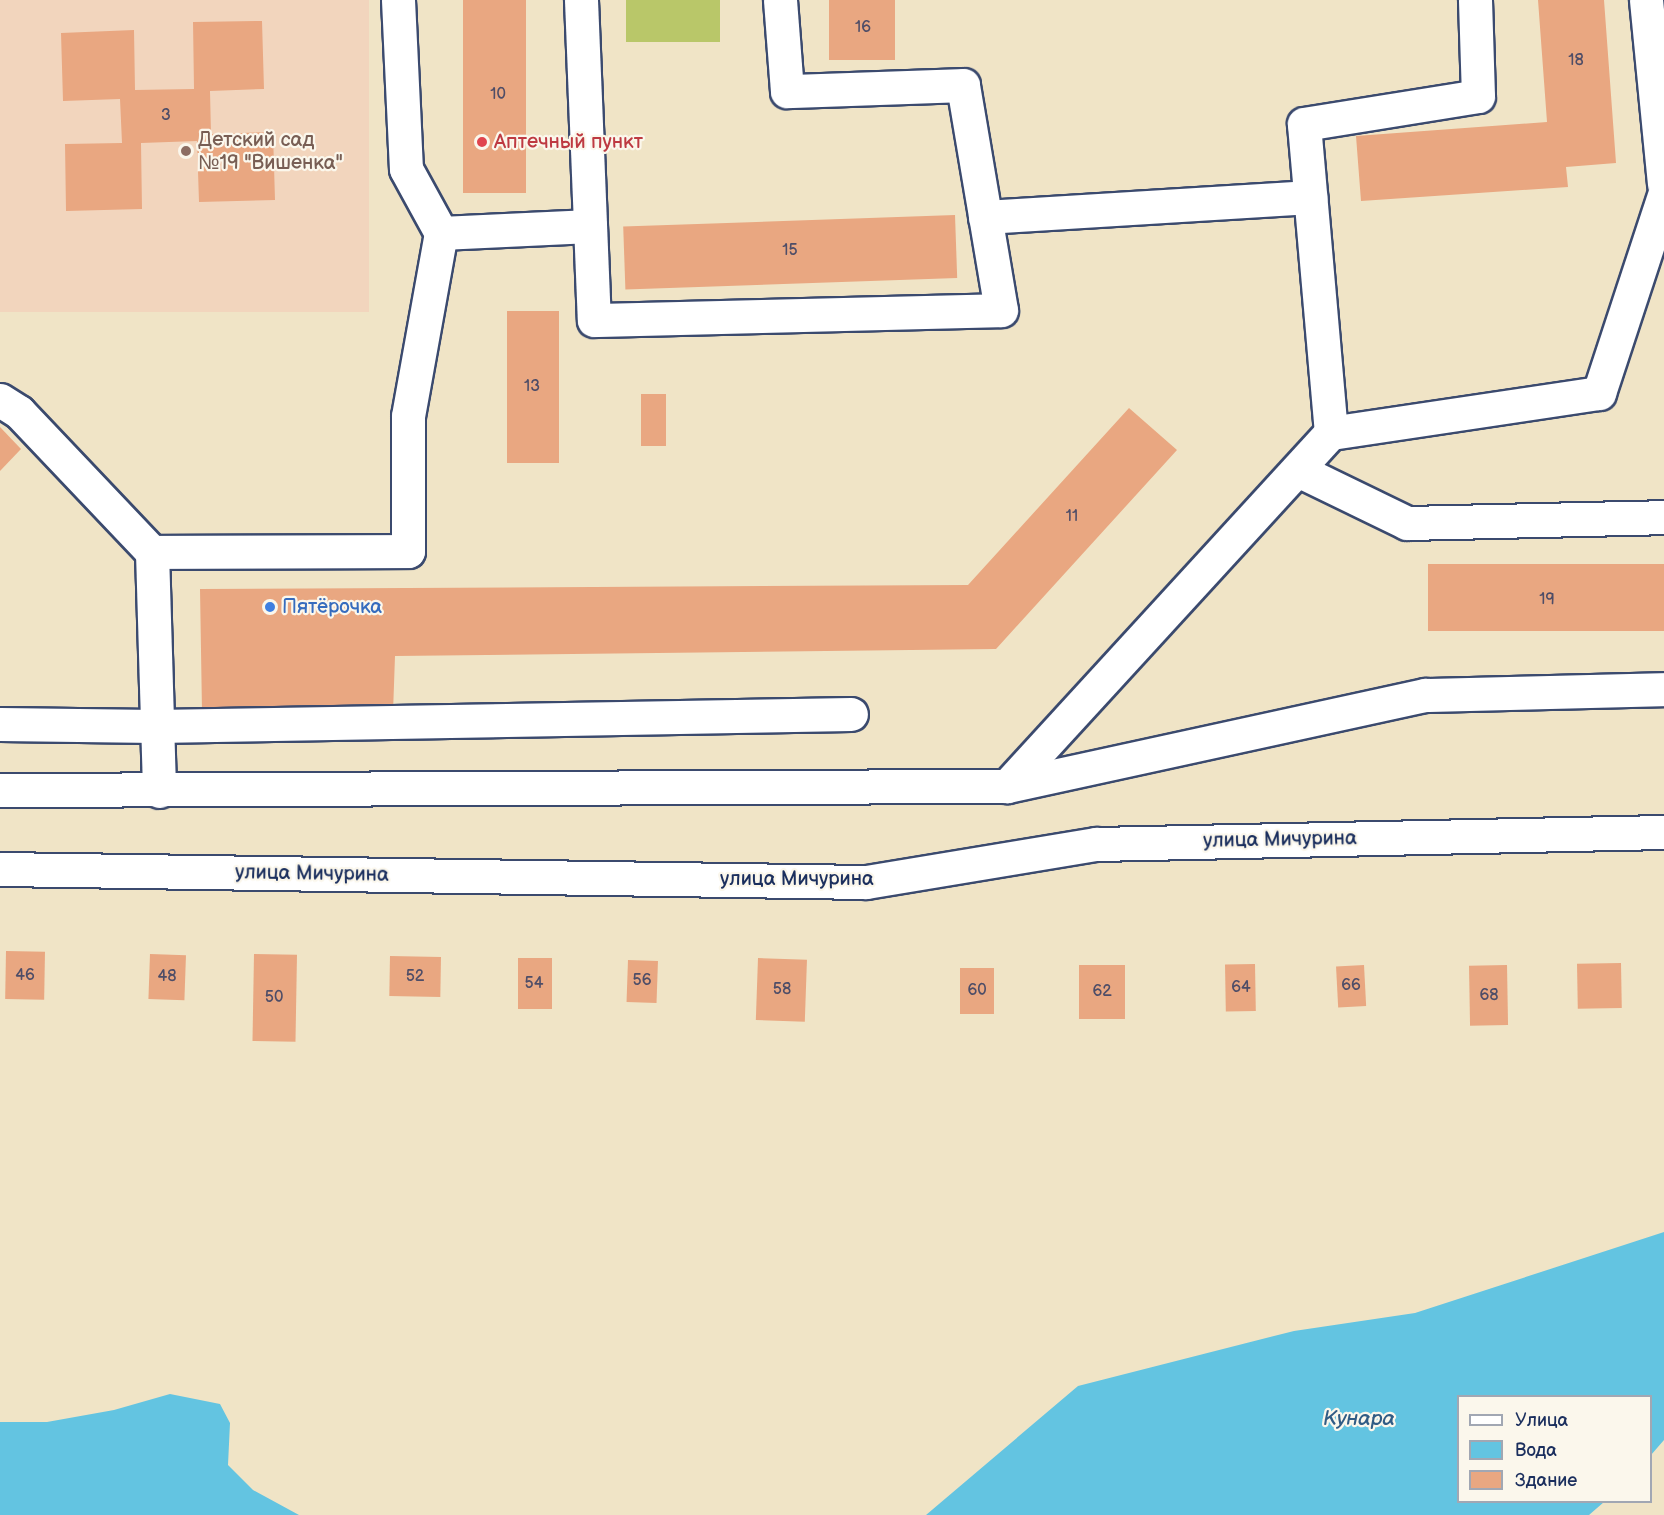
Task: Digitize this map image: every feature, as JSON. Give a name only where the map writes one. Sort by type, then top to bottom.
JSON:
[{"type":"street","points":[[152,552],[408,551],[408,416],[441,233],[405,169],[398,0]]},
{"type":"street","points":[[581,0],[594,320],[1001,310],[963,86],[787,91],[780,0]]},
{"type":"street","points":[[1331,433],[1304,124],[1478,96],[1475,0]]},
{"type":"street","points":[[1646,0],[1664,183]]},
{"type":"street","points":[[1007,786],[1331,433],[1599,393],[1664,195]]},
{"type":"street","points":[[985,217],[1310,196]]},
{"type":"street","points":[[441,233],[590,226]]},
{"type":"street","points":[[0,400],[19,412],[152,552],[159,791]]},
{"type":"street","points":[[1298,470],[1407,524],[1664,516]]},
{"type":"street","points":[[0,790],[1007,786],[1425,695],[1664,689]]},
{"type":"street","points":[[0,724],[156,726],[851,714]]},
{"type":"street","name":"улица Мичурина","points":[[0,869],[866,882],[1096,844],[1664,832]]},
{"type":"shaded area","name":"Детский сад №19 \"Вишенка\"","points":[[0,0],[369,0],[369,312],[0,312]]},
{"type":"green space","points":[[626,0],[720,0],[720,42],[626,42]]},
{"type":"water","name":"Кунара","points":[[1664,1232],[1664,1440],[1652,1454],[1652,1395],[1457,1395],[1457,1503],[1603,1503],[1589,1515],[926,1515],[1078,1386],[1294,1331],[1415,1313]]},
{"type":"water","points":[[170,1394],[220,1404],[230,1423],[228,1465],[253,1490],[299,1515],[0,1515],[0,1422],[47,1422],[114,1410]]},
{"type":"building","points":[[463,0],[526,0],[526,193],[463,193]]},
{"type":"building","points":[[829,0],[895,0],[895,60],[829,60]]},
{"type":"building","points":[[1538,0],[1604,0],[1616,163],[1566,167],[1568,187],[1361,201],[1356,136],[1547,122]]},
{"type":"building","points":[[262,21],[264,89],[210,91],[211,134],[273,132],[275,200],[199,202],[197,141],[141,143],[142,209],[66,211],[65,144],[122,143],[120,99],[63,101],[61,33],[134,30],[135,90],[194,89],[193,22]]},
{"type":"building","points":[[955,215],[957,278],[625,290],[623,227]]},
{"type":"building","points":[[507,311],[559,311],[559,463],[507,463]]},
{"type":"building","points":[[641,394],[666,394],[666,446],[641,446]]},
{"type":"building","points":[[1129,408],[1177,450],[996,649],[395,656],[393,713],[202,712],[200,589],[968,585]]},
{"type":"building","points":[[0,427],[21,449],[0,471]]},
{"type":"building","points":[[1428,564],[1664,564],[1664,631],[1428,631]]},
{"type":"building","points":[[6,951],[45,952],[44,1000],[5,999]]},
{"type":"building","points":[[150,954],[186,955],[184,1000],[148,999]]},
{"type":"building","points":[[254,954],[297,955],[295,1042],[252,1041]]},
{"type":"building","points":[[390,956],[441,957],[440,997],[389,996]]},
{"type":"building","points":[[518,958],[552,958],[552,1009],[518,1009]]},
{"type":"building","points":[[758,958],[807,960],[805,1022],[756,1020]]},
{"type":"building","points":[[628,960],[658,961],[657,1003],[627,1002]]},
{"type":"building","points":[[1621,963],[1622,1008],[1578,1009],[1577,964]]},
{"type":"building","points":[[1255,964],[1256,1011],[1226,1012],[1225,965]]},
{"type":"building","points":[[1079,965],[1125,965],[1125,1019],[1079,1019]]},
{"type":"building","points":[[1364,965],[1366,1006],[1338,1007],[1336,966]]},
{"type":"building","points":[[1507,965],[1508,1025],[1470,1026],[1469,966]]},
{"type":"building","points":[[960,968],[994,968],[994,1014],[960,1014]]},
{"type":"place","name":"Аптечный пункт","points":[[482,142]]},
{"type":"place","name":"Детский сад №19 \"Вишенка\"","points":[[186,151]]},
{"type":"place","name":"Пятёрочка","points":[[270,607]]}]
